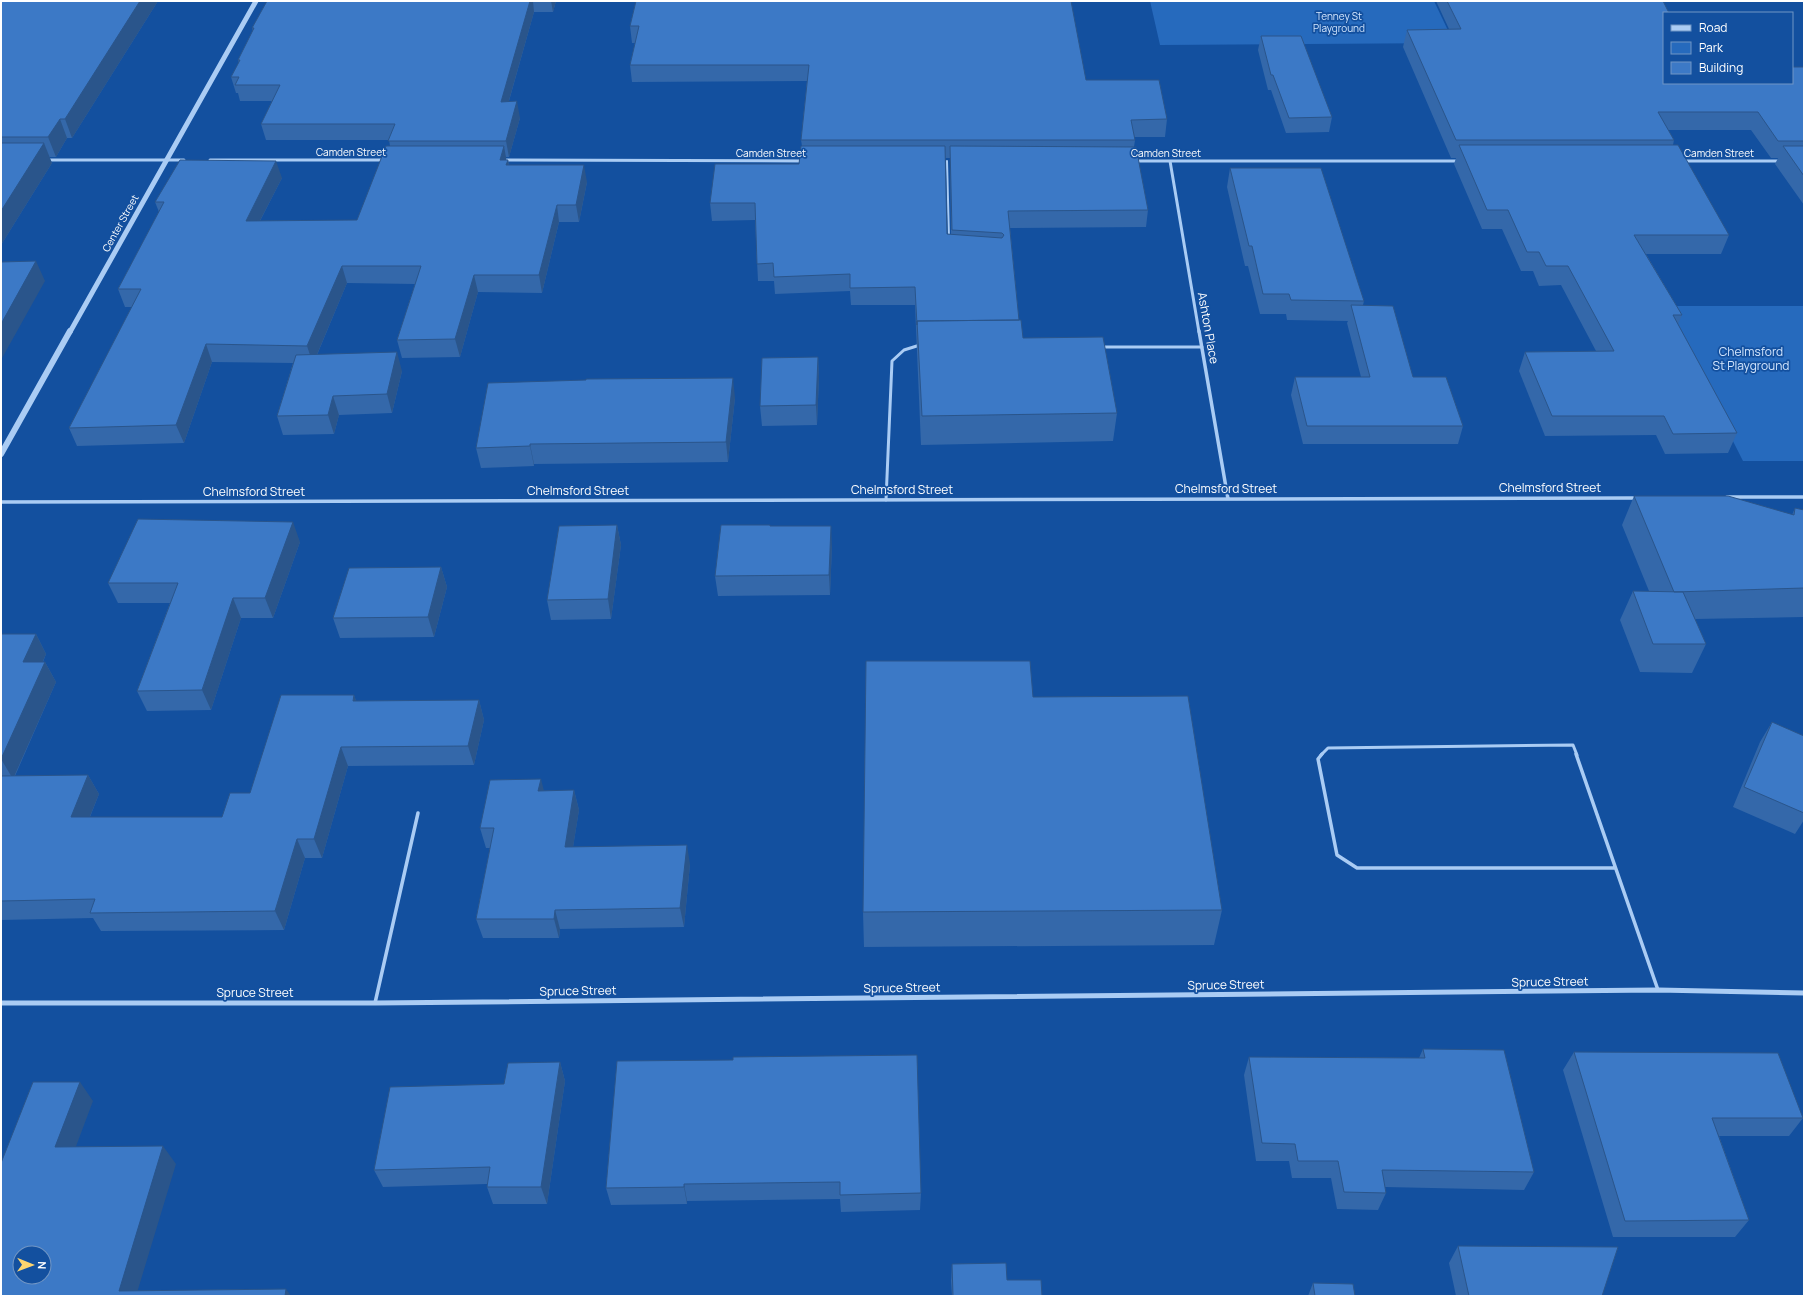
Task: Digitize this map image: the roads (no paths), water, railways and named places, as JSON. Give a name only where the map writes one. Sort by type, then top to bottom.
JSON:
[{"type":"street","name":"Center Street","points":[[1,454],[256,1]]},
{"type":"street","points":[[40,160],[190,160]]},
{"type":"street","name":"Camden Street","points":[[206,160],[390,160]]},
{"type":"street","name":"Camden Street","points":[[501,160],[812,161]]},
{"type":"street","name":"Ashton Place","points":[[1170,160],[1228,499]]},
{"type":"street","name":"Camden Street","points":[[1130,161],[1463,160]]},
{"type":"street","name":"Camden Street","points":[[1677,160],[1788,160]]},
{"type":"street","points":[[939,161],[955,161]]},
{"type":"street","points":[[1724,498],[1804,497]]},
{"type":"street","name":"Chelmsford Street","points":[[1,502],[1644,498]]},
{"type":"street","name":"Spruce Street","points":[[1,1003],[375,1003],[1658,990],[1804,993]]},
{"type":"lane","points":[[947,161],[949,243]]},
{"type":"lane","points":[[886,500],[892,361],[904,350],[920,345],[928,345]]},
{"type":"lane","points":[[1096,346],[1202,347]]},
{"type":"lane","points":[[1614,868],[1357,868],[1337,855],[1318,759],[1328,748],[1572,745],[1658,990]]},
{"type":"lane","points":[[375,1003],[418,813]]},
{"type":"park label","name":"Tenney St Playground","points":[[1339,22]]},
{"type":"park label","name":"Chelmsford St Playground","points":[[1751,359]]}]
